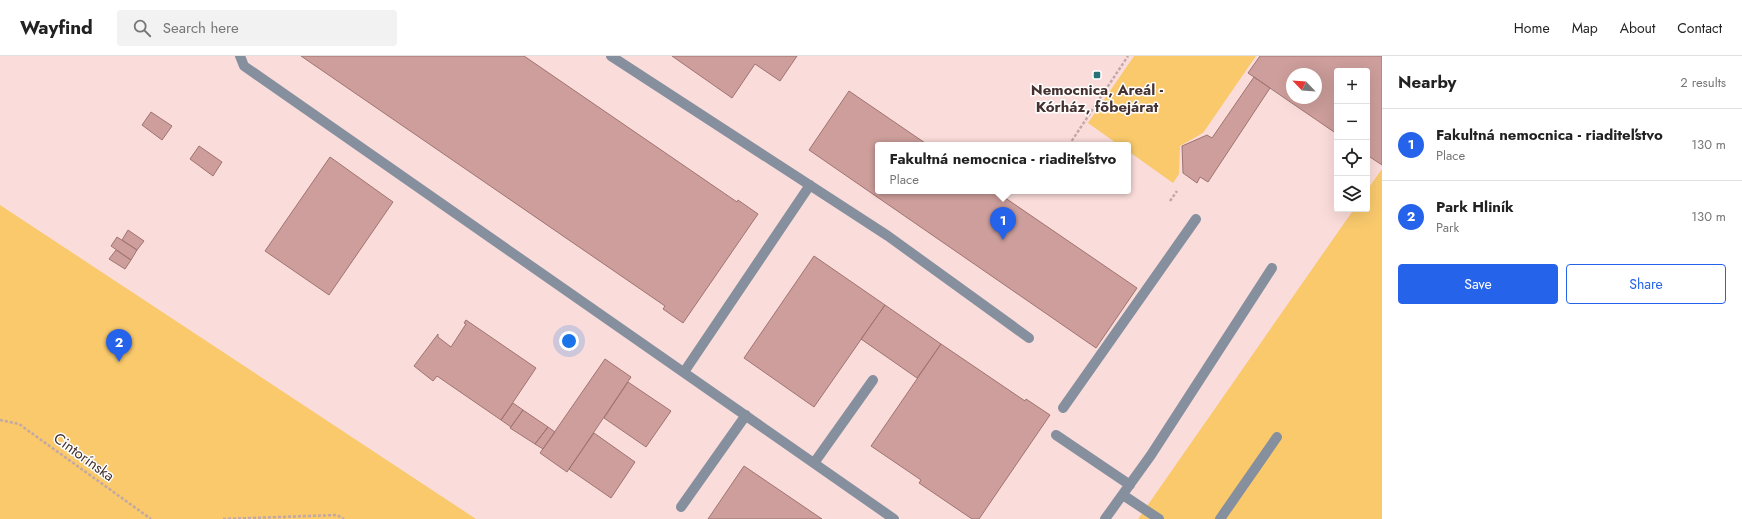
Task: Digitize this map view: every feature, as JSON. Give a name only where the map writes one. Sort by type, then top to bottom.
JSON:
[{"type":"lane","points":[[240,56],[244,66],[746,415],[891,518]]},
{"type":"lane","points":[[611,56],[888,236],[1029,338]]},
{"type":"lane","points":[[684,372],[810,185]]},
{"type":"lane","points":[[1064,408],[1196,219]]},
{"type":"lane","points":[[1105,519],[1123,495],[1272,268]]},
{"type":"lane","points":[[814,463],[873,380]]},
{"type":"lane","points":[[681,508],[746,415]]},
{"type":"lane","points":[[1056,435],[1130,484]]},
{"type":"lane","points":[[1220,519],[1277,436]]},
{"type":"lane","points":[[1123,495],[1159,519]]},
{"type":"path","points":[[1071,142],[1128,56]]},
{"type":"path","points":[[1170,202],[1177,191]]},
{"type":"path","name":"Cintorínska","points":[[0,420],[19,424],[151,519]]},
{"type":"path","points":[[223,519],[337,515],[344,519]]},
{"type":"shaded area","points":[[1134,56],[1256,56],[1203,133],[1180,146],[1179,174],[1173,183],[1131,153],[1131,142],[1115,142],[1088,123]]},
{"type":"shaded area","points":[[1382,169],[1382,519],[1138,519],[1352,212],[1370,212],[1370,186]]},
{"type":"shaded area","points":[[0,205],[476,519],[0,519]]},
{"type":"building","points":[[301,56],[524,56],[737,202],[738,200],[758,214],[683,323],[663,309],[665,306]]},
{"type":"building","points":[[672,56],[797,56],[780,81],[755,64],[732,98]]},
{"type":"building","points":[[1260,56],[1382,56],[1382,165],[1370,157],[1370,68],[1334,68],[1334,132],[1293,104],[1322,104],[1322,68],[1286,68],[1286,99],[1248,73]]},
{"type":"building","points":[[1254,77],[1270,88],[1208,182],[1200,177],[1197,183],[1183,173],[1182,146],[1207,135],[1212,138]]},
{"type":"building","points":[[849,91],[924,142],[875,142],[875,194],[999,194],[1137,288],[1096,348],[809,150]]},
{"type":"building","points":[[151,112],[172,126],[162,140],[142,125]]},
{"type":"building","points":[[199,146],[222,162],[213,176],[190,159]]},
{"type":"building","points":[[330,157],[393,202],[329,295],[265,251]]},
{"type":"building","points":[[128,230],[144,241],[137,250],[122,240]]},
{"type":"building","points":[[117,237],[137,250],[131,260],[111,246]]},
{"type":"building","points":[[116,250],[131,260],[125,269],[109,259]]},
{"type":"building","points":[[814,256],[885,305],[814,407],[744,358]]},
{"type":"building","points":[[885,305],[941,344],[917,378],[861,339]]},
{"type":"building","points":[[466,320],[536,368],[501,420],[437,376],[433,381],[414,366],[438,334],[438,337],[451,347],[466,324],[464,323]]},
{"type":"building","points":[[941,344],[1025,401],[1026,399],[1050,415],[979,519],[972,519],[919,483],[921,480],[871,446]]},
{"type":"building","points":[[605,359],[631,377],[567,472],[540,453]]},
{"type":"building","points":[[628,382],[671,411],[646,447],[604,418]]},
{"type":"building","points":[[513,403],[523,410],[511,427],[501,420]]},
{"type":"building","points":[[523,410],[548,427],[535,444],[510,428]]},
{"type":"building","points":[[548,427],[555,432],[543,449],[535,444]]},
{"type":"building","points":[[594,433],[635,462],[611,498],[569,469]]},
{"type":"building","points":[[744,466],[822,519],[708,519]]},
{"type":"place","name":"Nemocnica, Areál - Kórház, fõbejárat","points":[[1097,75]]},
{"type":"place","name":"Fakultná nemocnica - riaditeľstvo","points":[[1003,240]]},
{"type":"place","name":"Park Hliník","points":[[119,362]]}]
